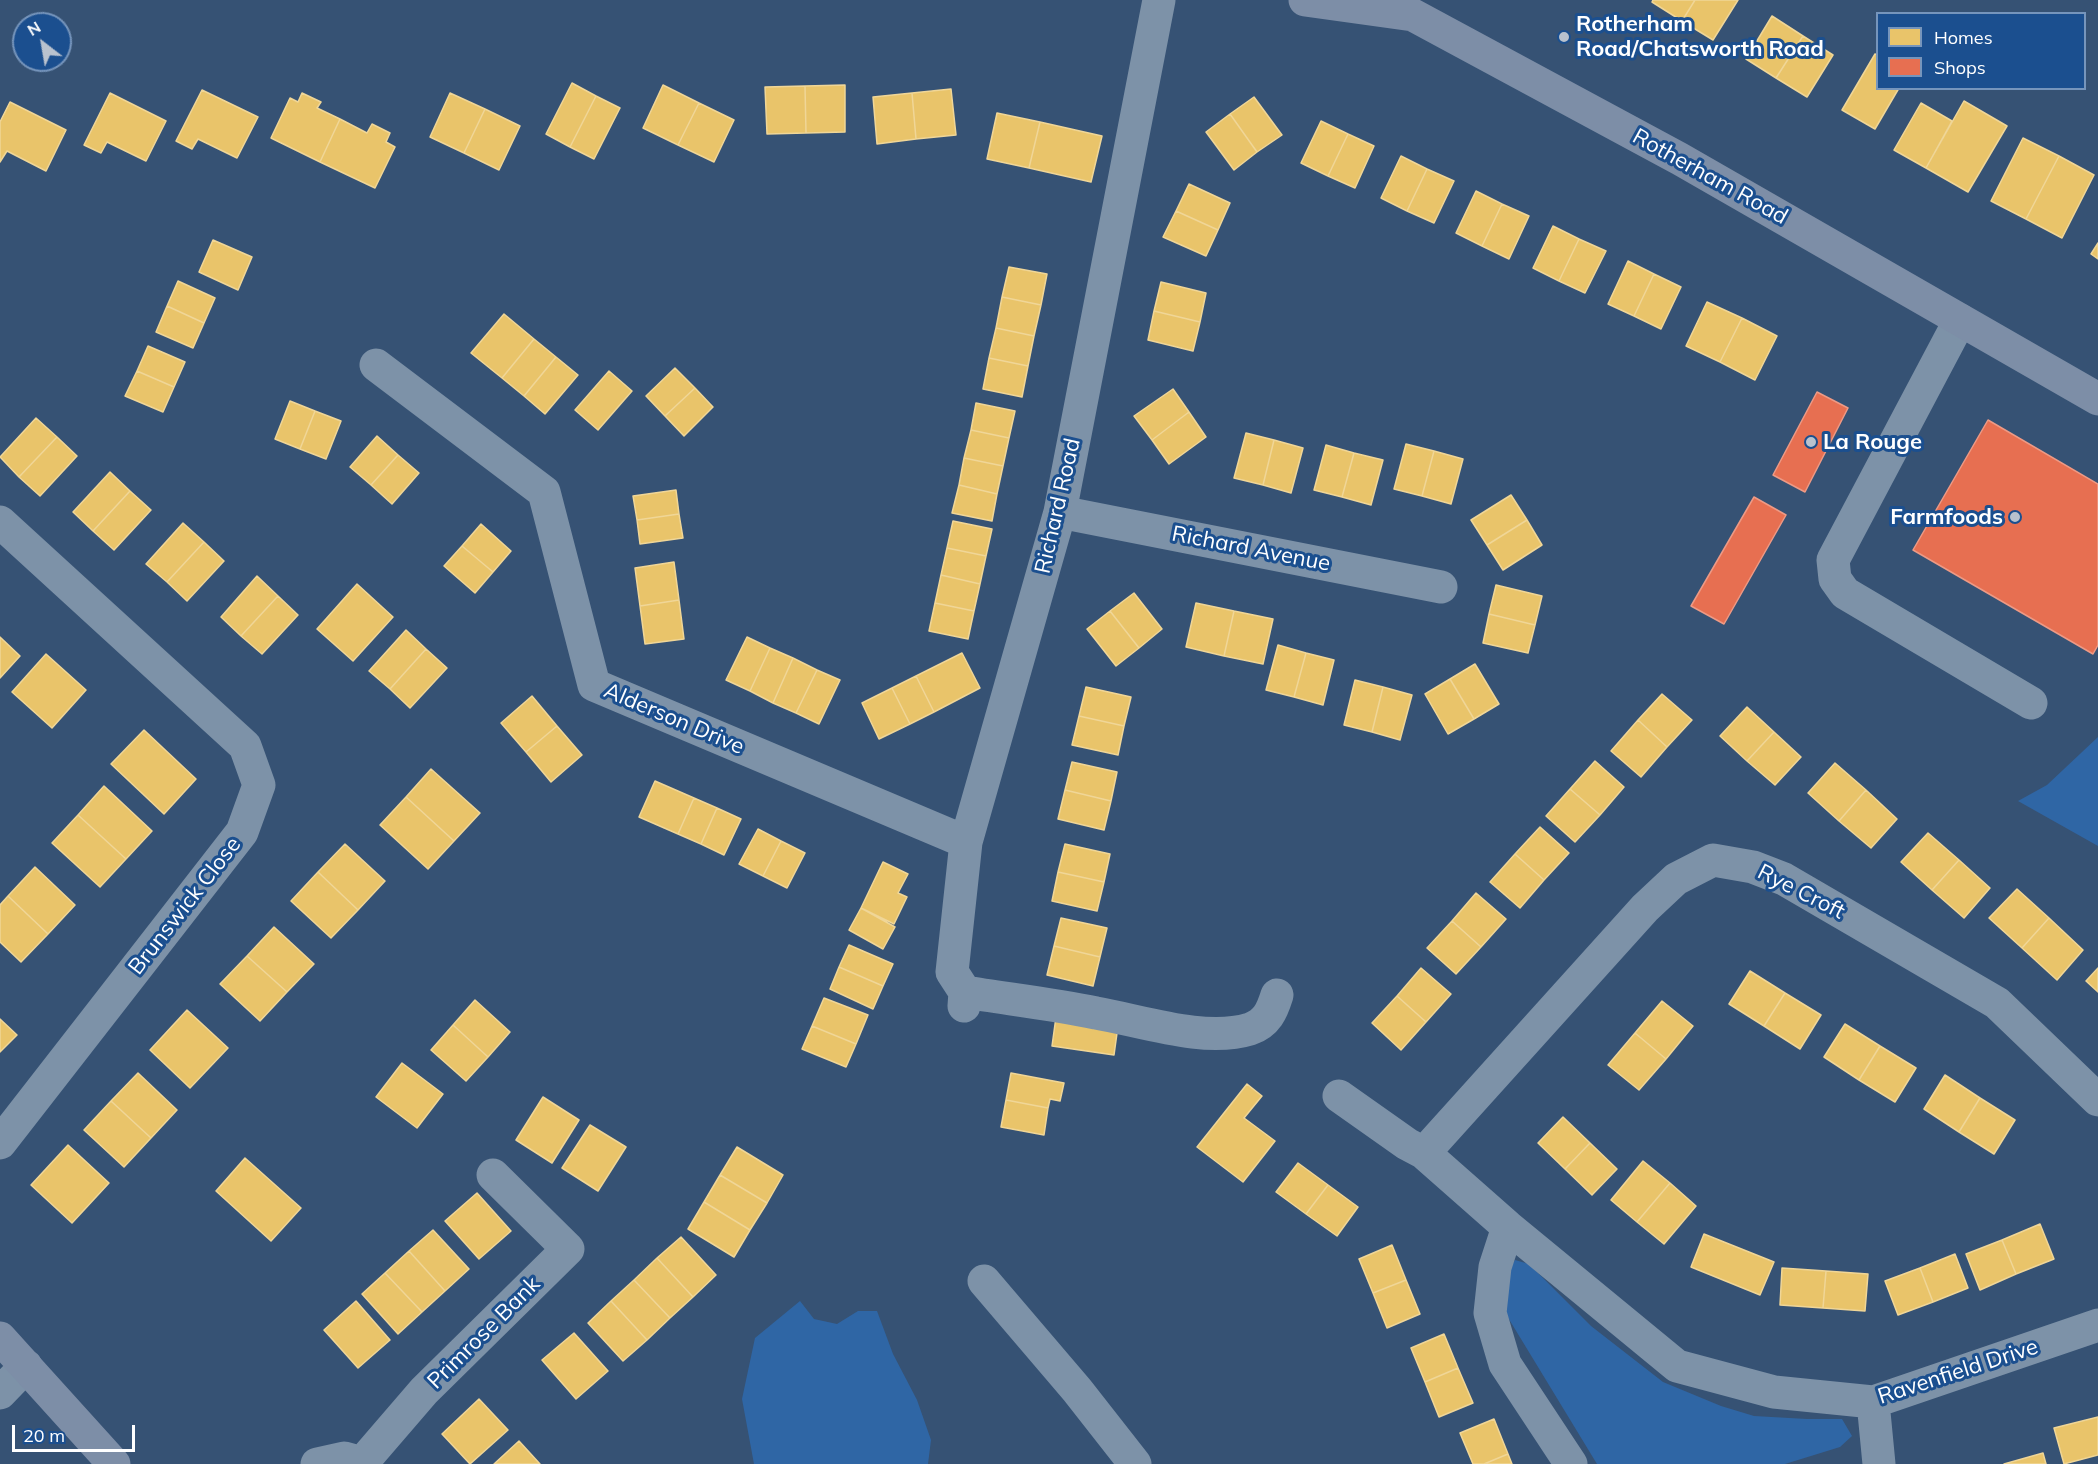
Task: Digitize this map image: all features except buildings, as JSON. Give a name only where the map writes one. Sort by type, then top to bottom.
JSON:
[{"type":"main road","name":"Rotherham Road","points":[[1305,0],[1413,15],[1680,159],[2098,399]]},
{"type":"main road","points":[[0,1338],[114,1464]]},
{"type":"street","name":"Richard Road","points":[[1159,0],[1060,512],[966,842],[952,972],[964,999],[1095,1012],[1175,1030],[1228,1033],[1251,1028],[1270,1015],[1277,995]]},
{"type":"street","points":[[1960,320],[1833,560],[1835,579],[1845,593],[2031,703]]},
{"type":"street","name":"Alderson Drive","points":[[376,365],[544,492],[594,685],[966,842]]},
{"type":"street","name":"Richard Avenue","points":[[1060,512],[1441,586]]},
{"type":"street","name":"Brunswick Close","points":[[0,522],[245,746],[259,785],[242,832],[0,1143]]},
{"type":"street","name":"Rye Croft","points":[[1424,1153],[1644,908],[1677,879],[1713,860],[1754,867],[1784,879],[1997,1003],[2098,1100]]},
{"type":"street","name":"Ravenfield Drive","points":[[1339,1096],[1407,1144],[1424,1153],[1508,1227],[1677,1366],[1774,1392],[1873,1402],[2098,1325]]},
{"type":"street","name":"Primrose Bank","points":[[317,1464],[344,1458],[362,1463],[424,1391],[568,1249],[494,1175]]},
{"type":"street","points":[[1508,1227],[1495,1268],[1490,1313],[1505,1364],[1571,1464]]},
{"type":"street","points":[[984,1281],[1077,1390],[1136,1464]]},
{"type":"street","points":[[0,1393],[26,1366]]},
{"type":"street","points":[[1871,1462],[1873,1402]]},
{"type":"shaded area","points":[[2098,737],[2098,846],[2018,801],[2047,785]]},
{"type":"shaded area","points":[[1515,1260],[1529,1264],[1591,1326],[1663,1382],[1721,1406],[1754,1416],[1842,1419],[1852,1436],[1840,1447],[1785,1464],[1597,1464],[1504,1311],[1508,1272]]},
{"type":"shaded area","points":[[800,1301],[814,1319],[837,1324],[858,1311],[877,1311],[893,1354],[917,1400],[931,1440],[928,1464],[754,1464],[742,1399],[755,1338]]},
{"type":"place","name":"Rotherham Road/Chatsworth Road","points":[[1564,37]]},
{"type":"place","name":"La Rouge","points":[[1811,442]]},
{"type":"place","name":"Farmfoods","points":[[2015,517]]}]
